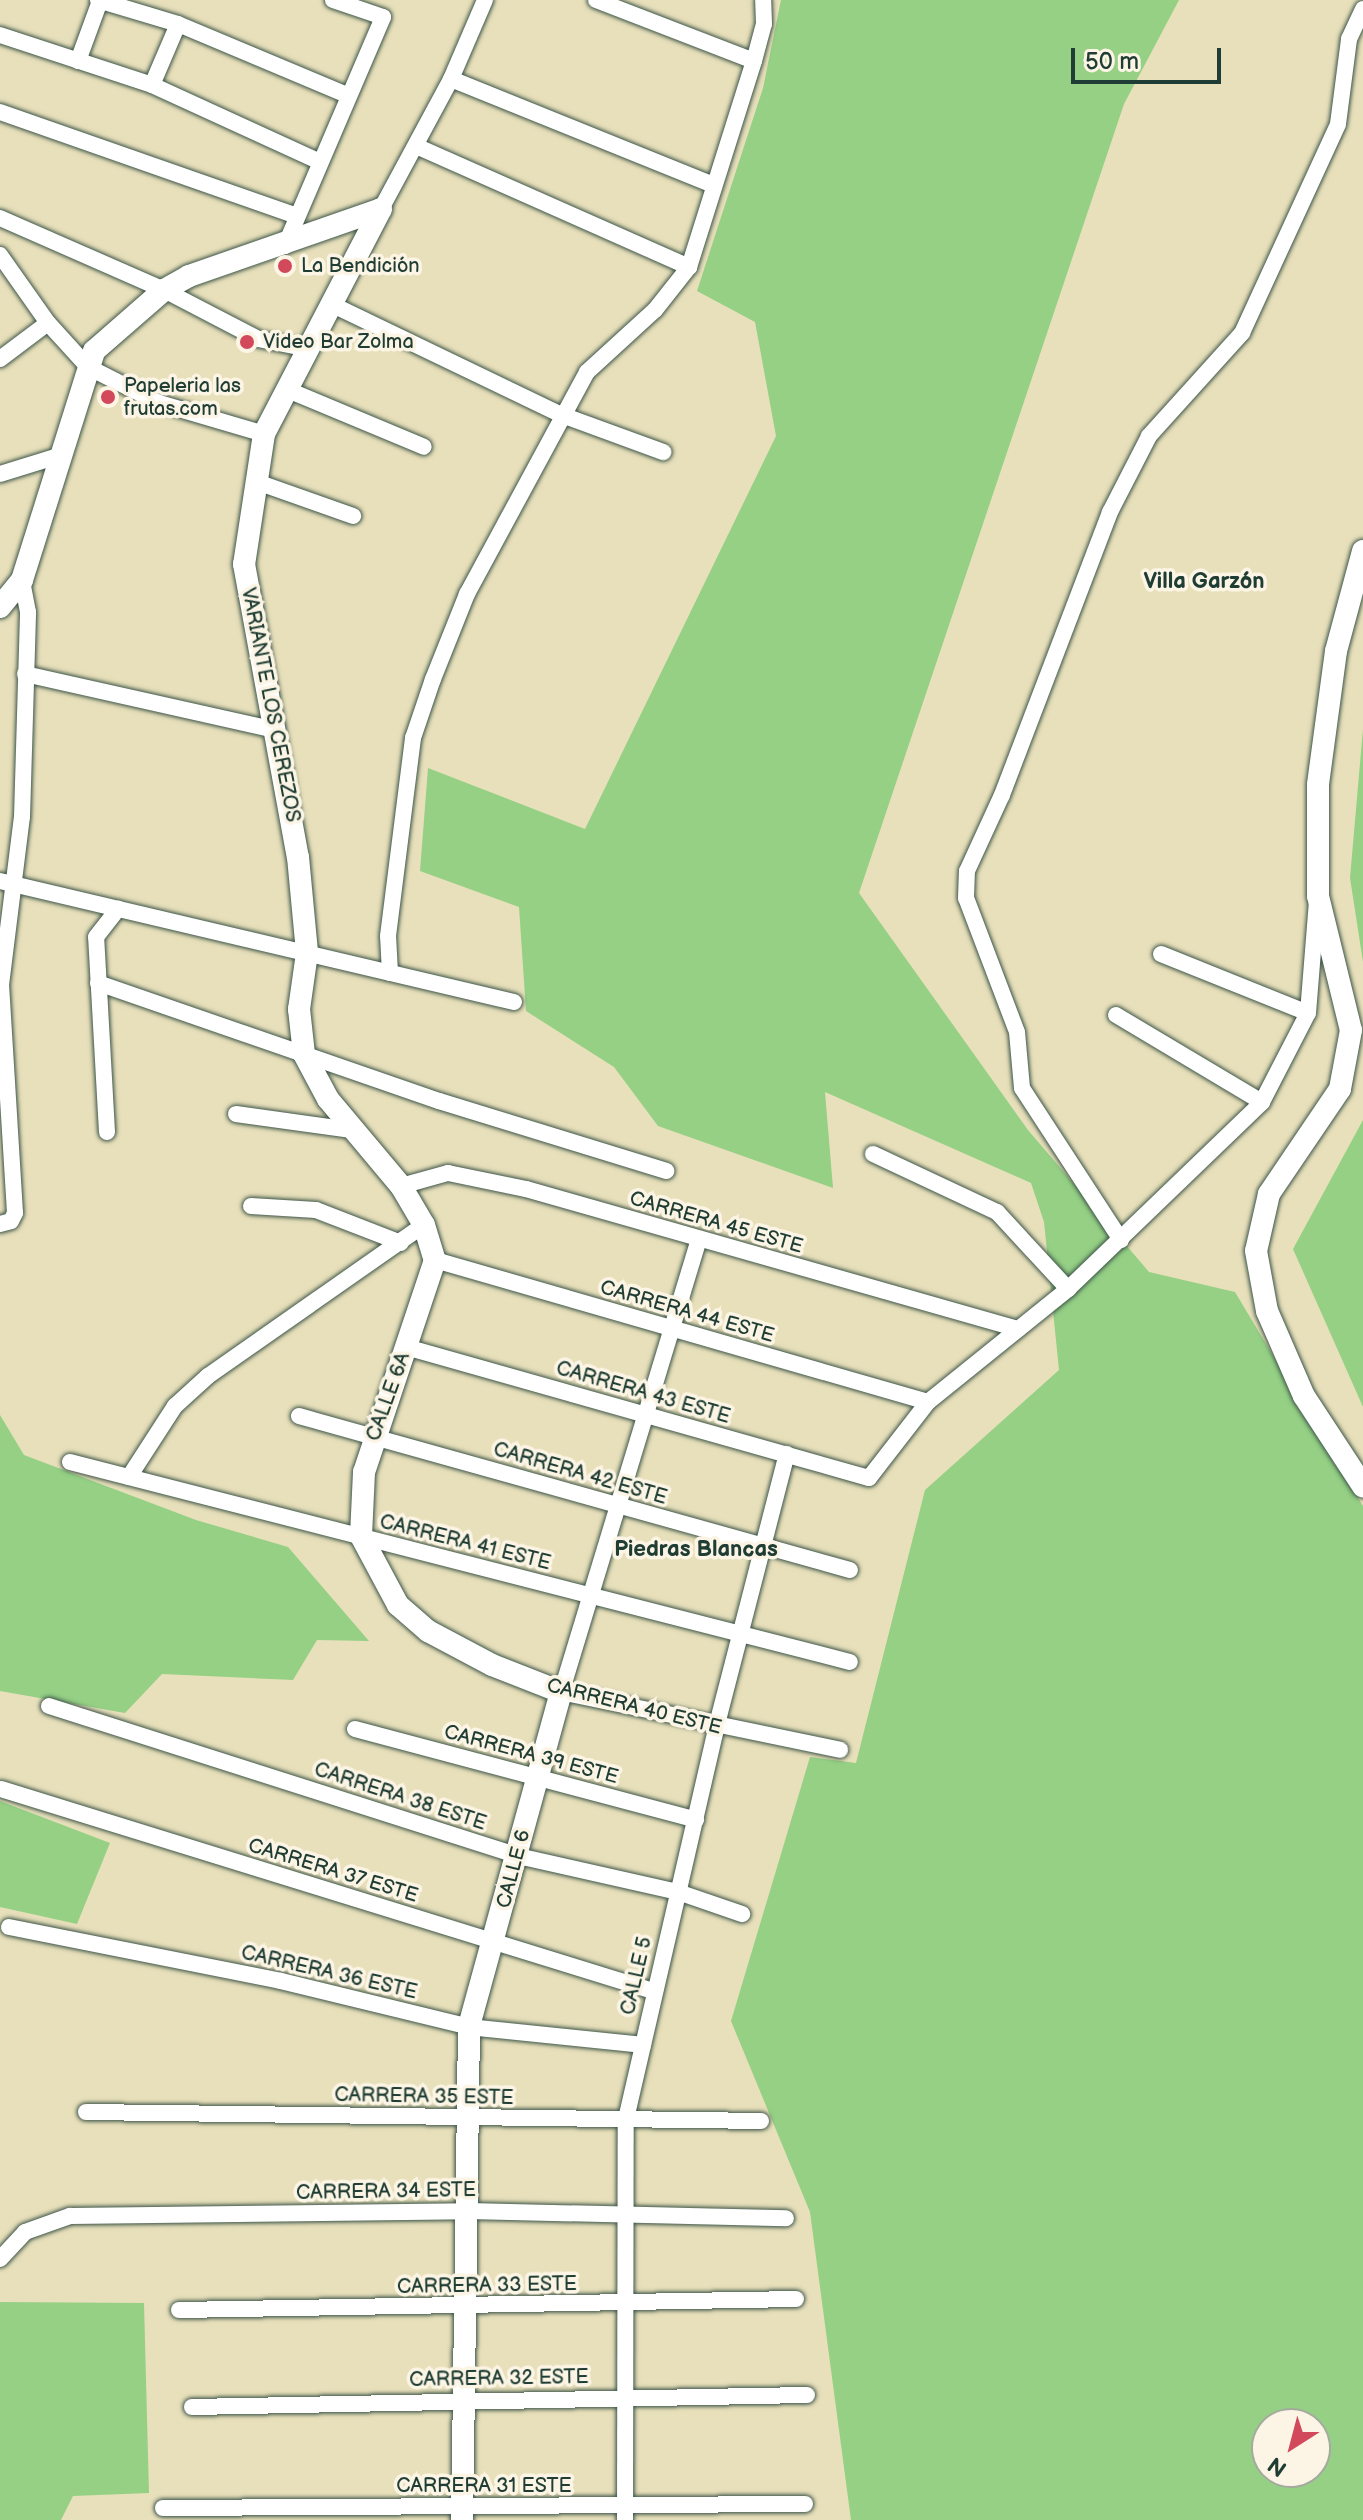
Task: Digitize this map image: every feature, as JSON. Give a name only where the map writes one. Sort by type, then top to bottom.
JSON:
[{"type":"street","points":[[78,61],[99,0],[178,24],[347,95]]},
{"type":"street","points":[[285,246],[347,95],[383,17],[333,0]]},
{"type":"street","points":[[0,607],[22,580],[58,456],[94,351],[164,290],[189,276],[285,246],[381,209],[451,79],[485,0]]},
{"type":"street","points":[[596,0],[754,61]]},
{"type":"street","points":[[390,973],[388,936],[413,738],[467,594],[587,372],[655,310],[689,267],[754,61],[764,24],[763,0]]},
{"type":"street","points":[[1121,1240],[1022,1088],[1017,1032],[966,898],[967,871],[1002,795],[1110,512],[1149,436],[1242,333],[1338,124],[1349,39],[1363,9]]},
{"type":"street","points":[[152,85],[178,24]]},
{"type":"street","points":[[0,35],[152,85],[320,162]]},
{"type":"street","points":[[451,79],[713,185]]},
{"type":"street","points":[[0,112],[297,216]]},
{"type":"street","points":[[416,146],[689,267]]},
{"type":"street","name":"VARIANTE LOS CEREZOS","points":[[381,209],[264,434],[244,564],[298,857],[307,953],[299,1009],[304,1054],[328,1099],[401,1186],[424,1225],[435,1260]]},
{"type":"street","points":[[0,218],[164,290],[258,339],[310,349]]},
{"type":"street","points":[[0,255],[48,323],[88,367],[159,403],[264,434]]},
{"type":"street","points":[[333,305],[562,415],[663,452]]},
{"type":"street","points":[[0,359],[48,323]]},
{"type":"street","points":[[288,390],[424,447]]},
{"type":"street","points":[[0,474],[58,456]]},
{"type":"street","points":[[257,482],[353,516]]},
{"type":"street","points":[[928,1402],[1068,1289],[1262,1102],[1308,1013],[1318,896],[1318,785],[1336,651],[1363,551]]},
{"type":"street","points":[[0,1224],[11,1221],[15,1213],[1,985],[25,674],[28,612],[22,580]]},
{"type":"street","points":[[25,674],[275,730]]},
{"type":"street","points":[[7,882],[514,1002]]},
{"type":"street","points":[[1318,896],[1351,1030],[1340,1089],[1269,1194],[1256,1251],[1267,1311],[1304,1396],[1363,1486]]},
{"type":"street","points":[[107,1132],[96,937],[118,909]]},
{"type":"street","points":[[1161,954],[1308,1013]]},
{"type":"street","points":[[98,983],[304,1054],[666,1171]]},
{"type":"street","points":[[1116,1015],[1262,1102]]},
{"type":"street","points":[[236,1114],[352,1130]]},
{"type":"street","points":[[873,1154],[997,1212],[1068,1289]]},
{"type":"street","name":"CARRERA 45 ESTE","points":[[401,1186],[448,1173],[526,1189],[1018,1329]]},
{"type":"street","points":[[251,1206],[316,1210],[401,1243]]},
{"type":"street","points":[[129,1477],[175,1406],[208,1376],[424,1225]]},
{"type":"street","name":"CALLE 6","points":[[462,2513],[469,2027],[561,1692],[593,1596],[699,1239]]},
{"type":"street","name":"CARRERA 44 ESTE","points":[[435,1260],[928,1402]]},
{"type":"street","name":"CALLE 6A","points":[[361,1536],[361,1494],[374,1437],[435,1260]]},
{"type":"street","name":"CARRERA 43 ESTE","points":[[406,1347],[869,1478],[928,1402]]},
{"type":"street","name":"CARRERA 42 ESTE","points":[[299,1416],[850,1570]]},
{"type":"street","name":"CALLE 5","points":[[625,2512],[626,2119],[653,1991],[716,1728],[743,1635],[787,1454]]},
{"type":"street","name":"CARRERA 41 ESTE","points":[[70,1462],[850,1662]]},
{"type":"street","name":"CARRERA 40 ESTE","points":[[361,1536],[398,1605],[428,1631],[479,1659],[561,1692],[716,1728],[840,1750]]},
{"type":"street","name":"CARRERA 38 ESTE","points":[[49,1706],[518,1856],[678,1892],[742,1914]]},
{"type":"street","name":"CARRERA 39 ESTE","points":[[355,1729],[696,1820]]},
{"type":"street","name":"CARRERA 37 ESTE","points":[[1,1789],[653,1991]]},
{"type":"street","name":"CARRERA 36 ESTE","points":[[9,1927],[281,1981],[469,2027],[643,2045]]},
{"type":"street","name":"CARRERA 35 ESTE","points":[[86,2112],[761,2121]]},
{"type":"street","name":"CARRERA 34 ESTE","points":[[0,2259],[25,2232],[70,2216],[468,2211],[786,2218]]},
{"type":"street","name":"CARRERA 33 ESTE","points":[[179,2310],[796,2299]]},
{"type":"street","name":"CARRERA 32 ESTE","points":[[192,2407],[465,2399],[807,2395]]},
{"type":"street","name":"CARRERA 31 ESTE","points":[[163,2508],[462,2513],[625,2512],[805,2504]]},
{"type":"green space","points":[[781,0],[1179,0],[1124,104],[859,893],[1028,1130],[1149,1272],[1235,1292],[1363,1506],[1363,2520],[851,2520],[810,2212],[731,2021],[810,1757],[856,1763],[925,1490],[1059,1370],[1044,1222],[1031,1183],[825,1092],[833,1188],[658,1126],[614,1067],[526,1011],[519,907],[420,871],[428,768],[585,829],[776,436],[755,322],[697,291],[763,88]]},
{"type":"green space","points":[[1363,729],[1363,962],[1350,878]]},
{"type":"green space","points":[[1363,1120],[1363,1407],[1293,1249]]},
{"type":"green space","points":[[0,1415],[24,1455],[196,1520],[288,1547],[369,1641],[317,1640],[293,1680],[162,1674],[125,1713],[0,1691]]},
{"type":"green space","points":[[0,1801],[110,1843],[77,1924],[0,1907]]},
{"type":"green space","points":[[0,2302],[144,2303],[149,2493],[73,2496],[61,2520],[0,2520]]},
{"type":"place","name":"La Bendición","points":[[285,266]]},
{"type":"place","name":"Video Bar Zolma","points":[[247,342]]},
{"type":"place","name":"Papeleria las frutas.com","points":[[108,397]]},
{"type":"district","name":"Villa Garzón","points":[[1204,582]]},
{"type":"district","name":"Piedras Blancas","points":[[696,1550]]}]
